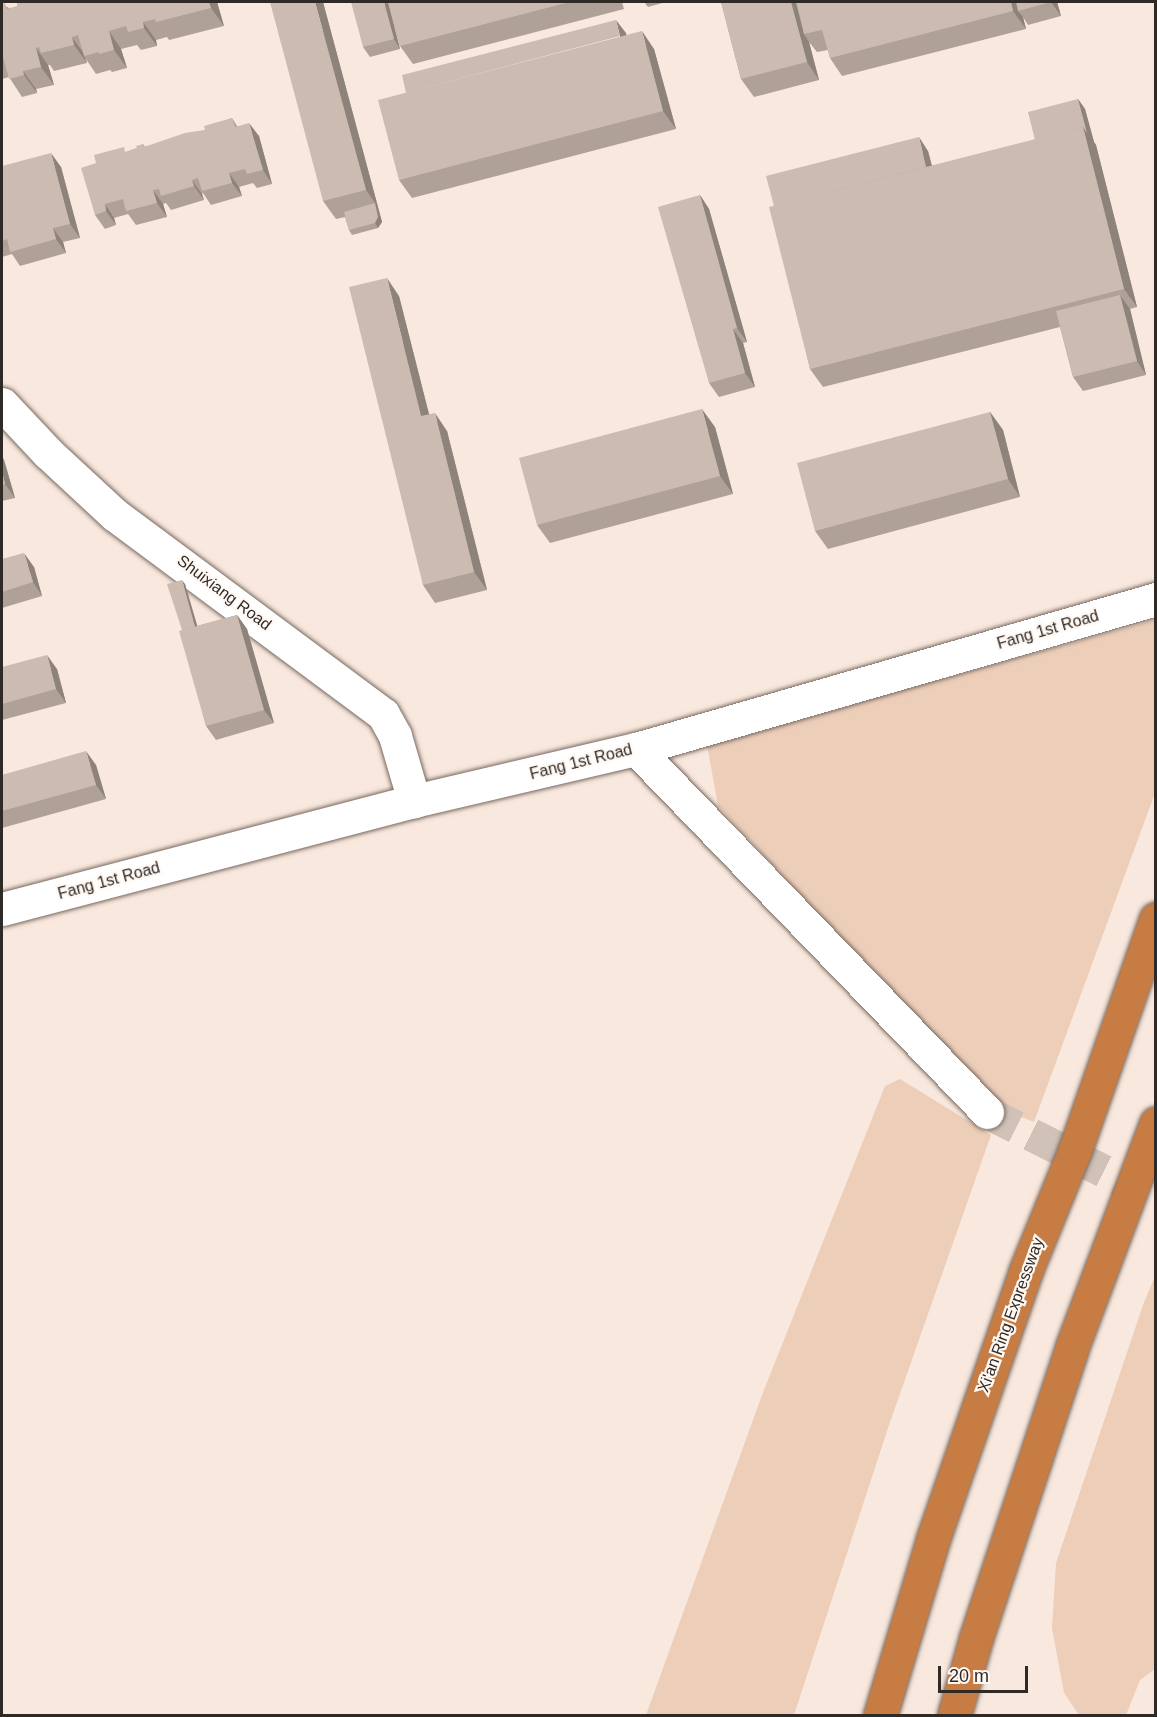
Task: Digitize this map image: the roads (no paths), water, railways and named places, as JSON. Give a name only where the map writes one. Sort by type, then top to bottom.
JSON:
[{"type":"highway","name":"Xi'an Ring Expressway","points":[[880,1716],[933,1539],[1006,1326],[1075,1149],[1155,919]]},
{"type":"highway","points":[[954,1716],[976,1638],[1072,1347],[1155,1122]]},
{"type":"highway","points":[[1133,1179],[1155,1135]]},
{"type":"street","name":"Shuixiang Road","points":[[2,404],[82,486],[115,515],[382,714],[395,736],[414,801]]},
{"type":"street","name":"Fang 1st Road","points":[[2,909],[414,801],[636,749],[1155,599]]},
{"type":"street","points":[[636,749],[987,1112]]},
{"type":"tunnel","points":[[987,1112],[1156,1197]]}]
